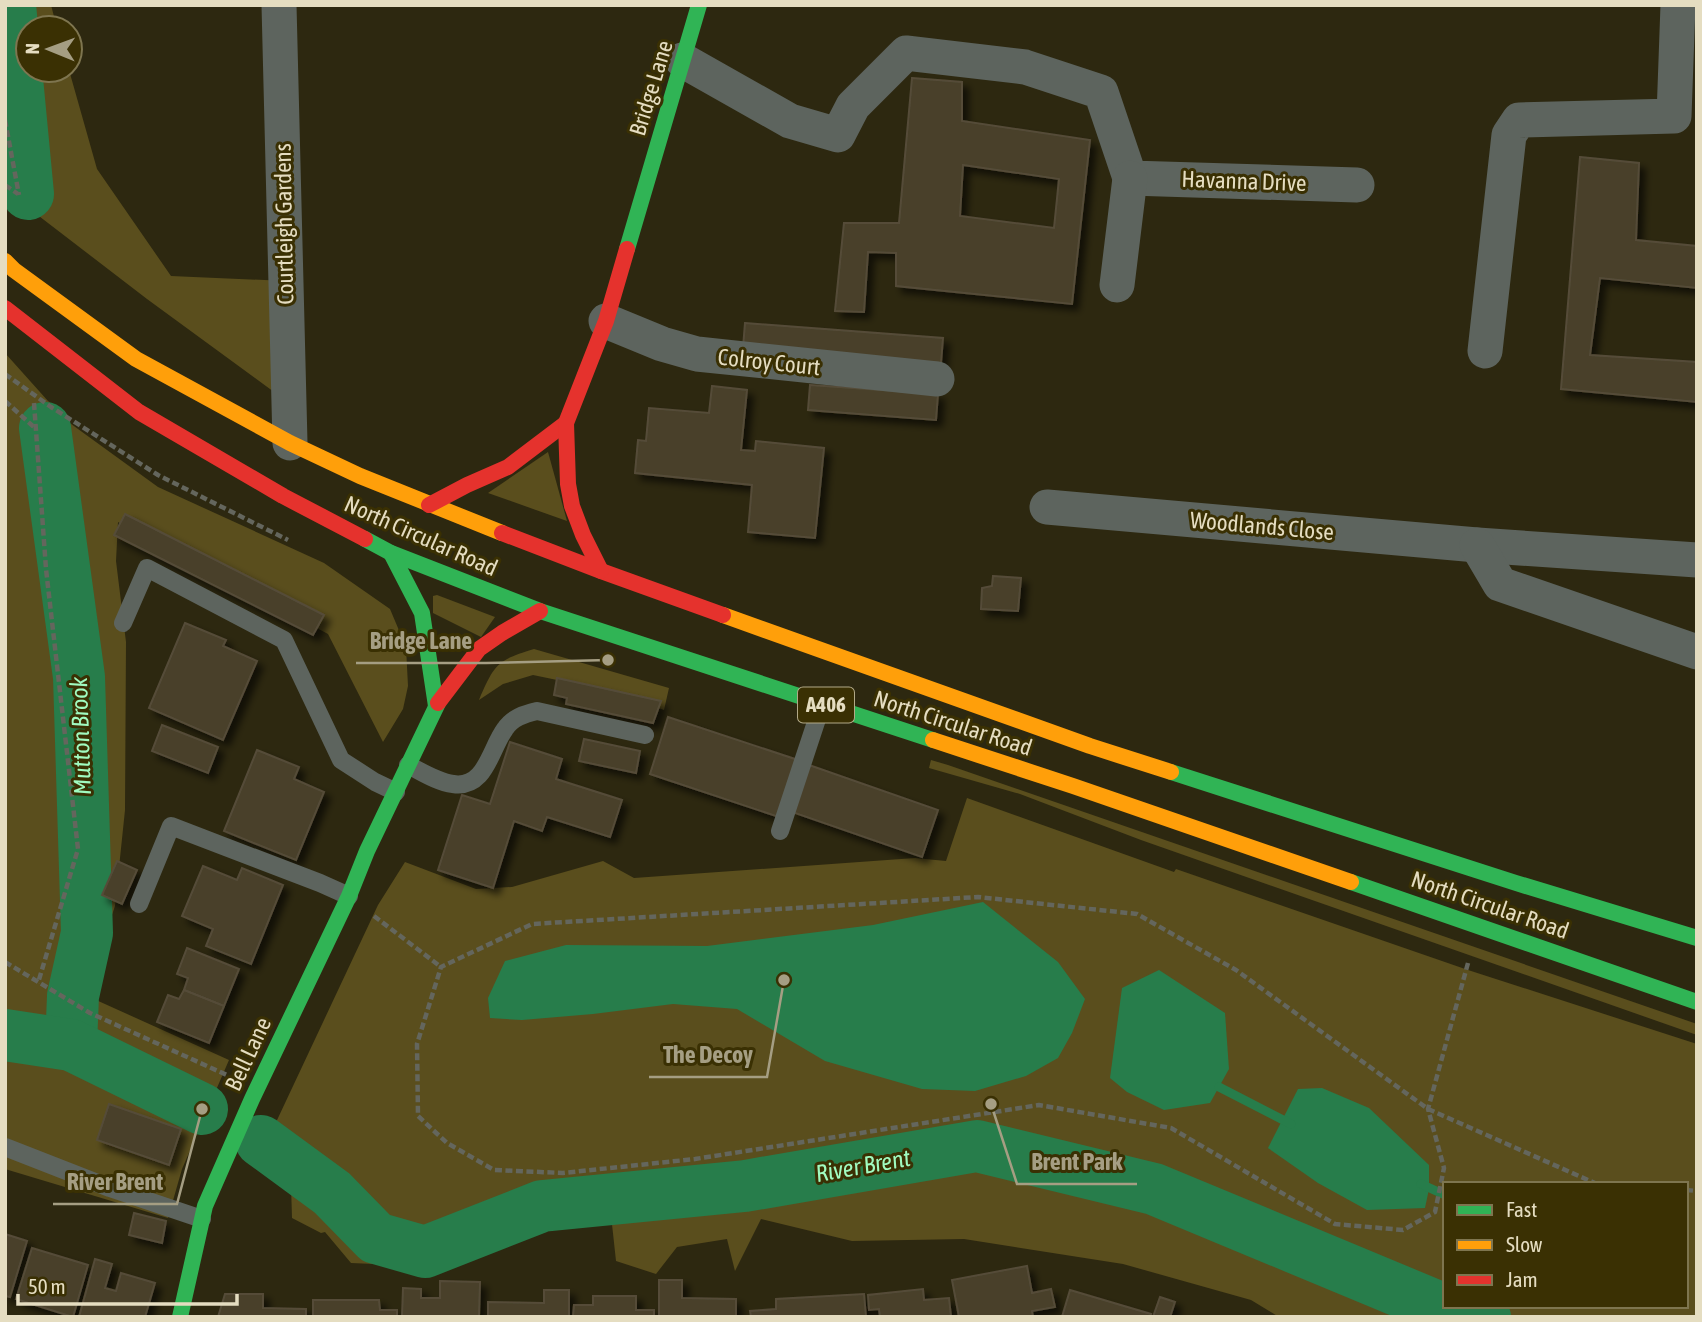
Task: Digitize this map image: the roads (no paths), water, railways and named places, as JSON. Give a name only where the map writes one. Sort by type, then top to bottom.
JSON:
[{"type":"main road","name":"Bridge Lane","points":[[601,571],[572,506],[568,484],[566,423],[606,321],[699,5]]},
{"type":"main road","name":"North Circular Road","points":[[5,261],[136,359],[290,443],[429,505],[601,571],[1090,746],[1516,883],[1697,938]]},
{"type":"main road","name":"North Circular Road","points":[[5,308],[139,412],[283,496],[391,553],[540,611],[1073,786],[1697,1002]]},
{"type":"main road","name":"Bridge Lane","points":[[429,505],[508,467],[566,423]]},
{"type":"main road","points":[[391,553],[422,613],[436,706]]},
{"type":"main road","points":[[349,897],[367,851],[436,706],[479,649],[540,611]]},
{"type":"main road","name":"Bell Lane","points":[[180,1317],[205,1206],[252,1099],[349,897]]},
{"type":"street","name":"Courtleigh Gardens","points":[[279,5],[290,443]]},
{"type":"street","points":[[1485,351],[1509,135],[1519,120],[1674,116],[1678,5]]},
{"type":"street","points":[[682,60],[790,121],[838,135],[853,106],[906,53],[1025,67],[1101,92],[1130,178],[1117,285]]},
{"type":"street","name":"Havanna Drive","points":[[1130,178],[1357,185]]},
{"type":"street","name":"Colroy Court","points":[[606,321],[662,344],[698,354],[937,379]]},
{"type":"street","name":"Woodlands Close","points":[[1047,507],[1477,545],[1697,560]]},
{"type":"street","points":[[1477,545],[1500,584],[1697,652]]},
{"type":"lane","points":[[123,623],[147,568],[284,640],[341,760],[396,792]]},
{"type":"lane","points":[[780,831],[822,704]]},
{"type":"lane","points":[[408,765],[450,784],[469,782],[479,776],[487,766],[504,730],[524,714],[537,711],[645,735]]},
{"type":"lane","points":[[139,904],[171,826],[320,883],[349,897]]},
{"type":"lane","points":[[5,1147],[110,1188],[202,1219]]},
{"type":"waterway","name":"Mutton Brook","points":[[10,5],[28,194]]},
{"type":"waterway","name":"Mutton Brook","points":[[45,428],[79,677],[87,933],[73,996],[71,1045]]},
{"type":"waterway","name":"River Brent","points":[[5,1035],[71,1045],[202,1109]]},
{"type":"waterway","points":[[1219,1087],[1291,1124]]},
{"type":"waterway","name":"River Brent","points":[[261,1141],[332,1193],[376,1238],[425,1252],[542,1206],[745,1186],[977,1146],[1154,1189],[1438,1307],[1485,1317]]},
{"type":"waterway","points":[[1421,1184],[1443,1194]]},
{"type":"waterway","points":[[1501,1308],[1504,1317]]},
{"type":"place","name":"Bridge Lane","points":[[608,660]]},
{"type":"place","name":"The Decoy","points":[[784,980]]},
{"type":"place","name":"Brent Park","points":[[991,1104]]},
{"type":"place","name":"River Brent","points":[[202,1109]]}]
